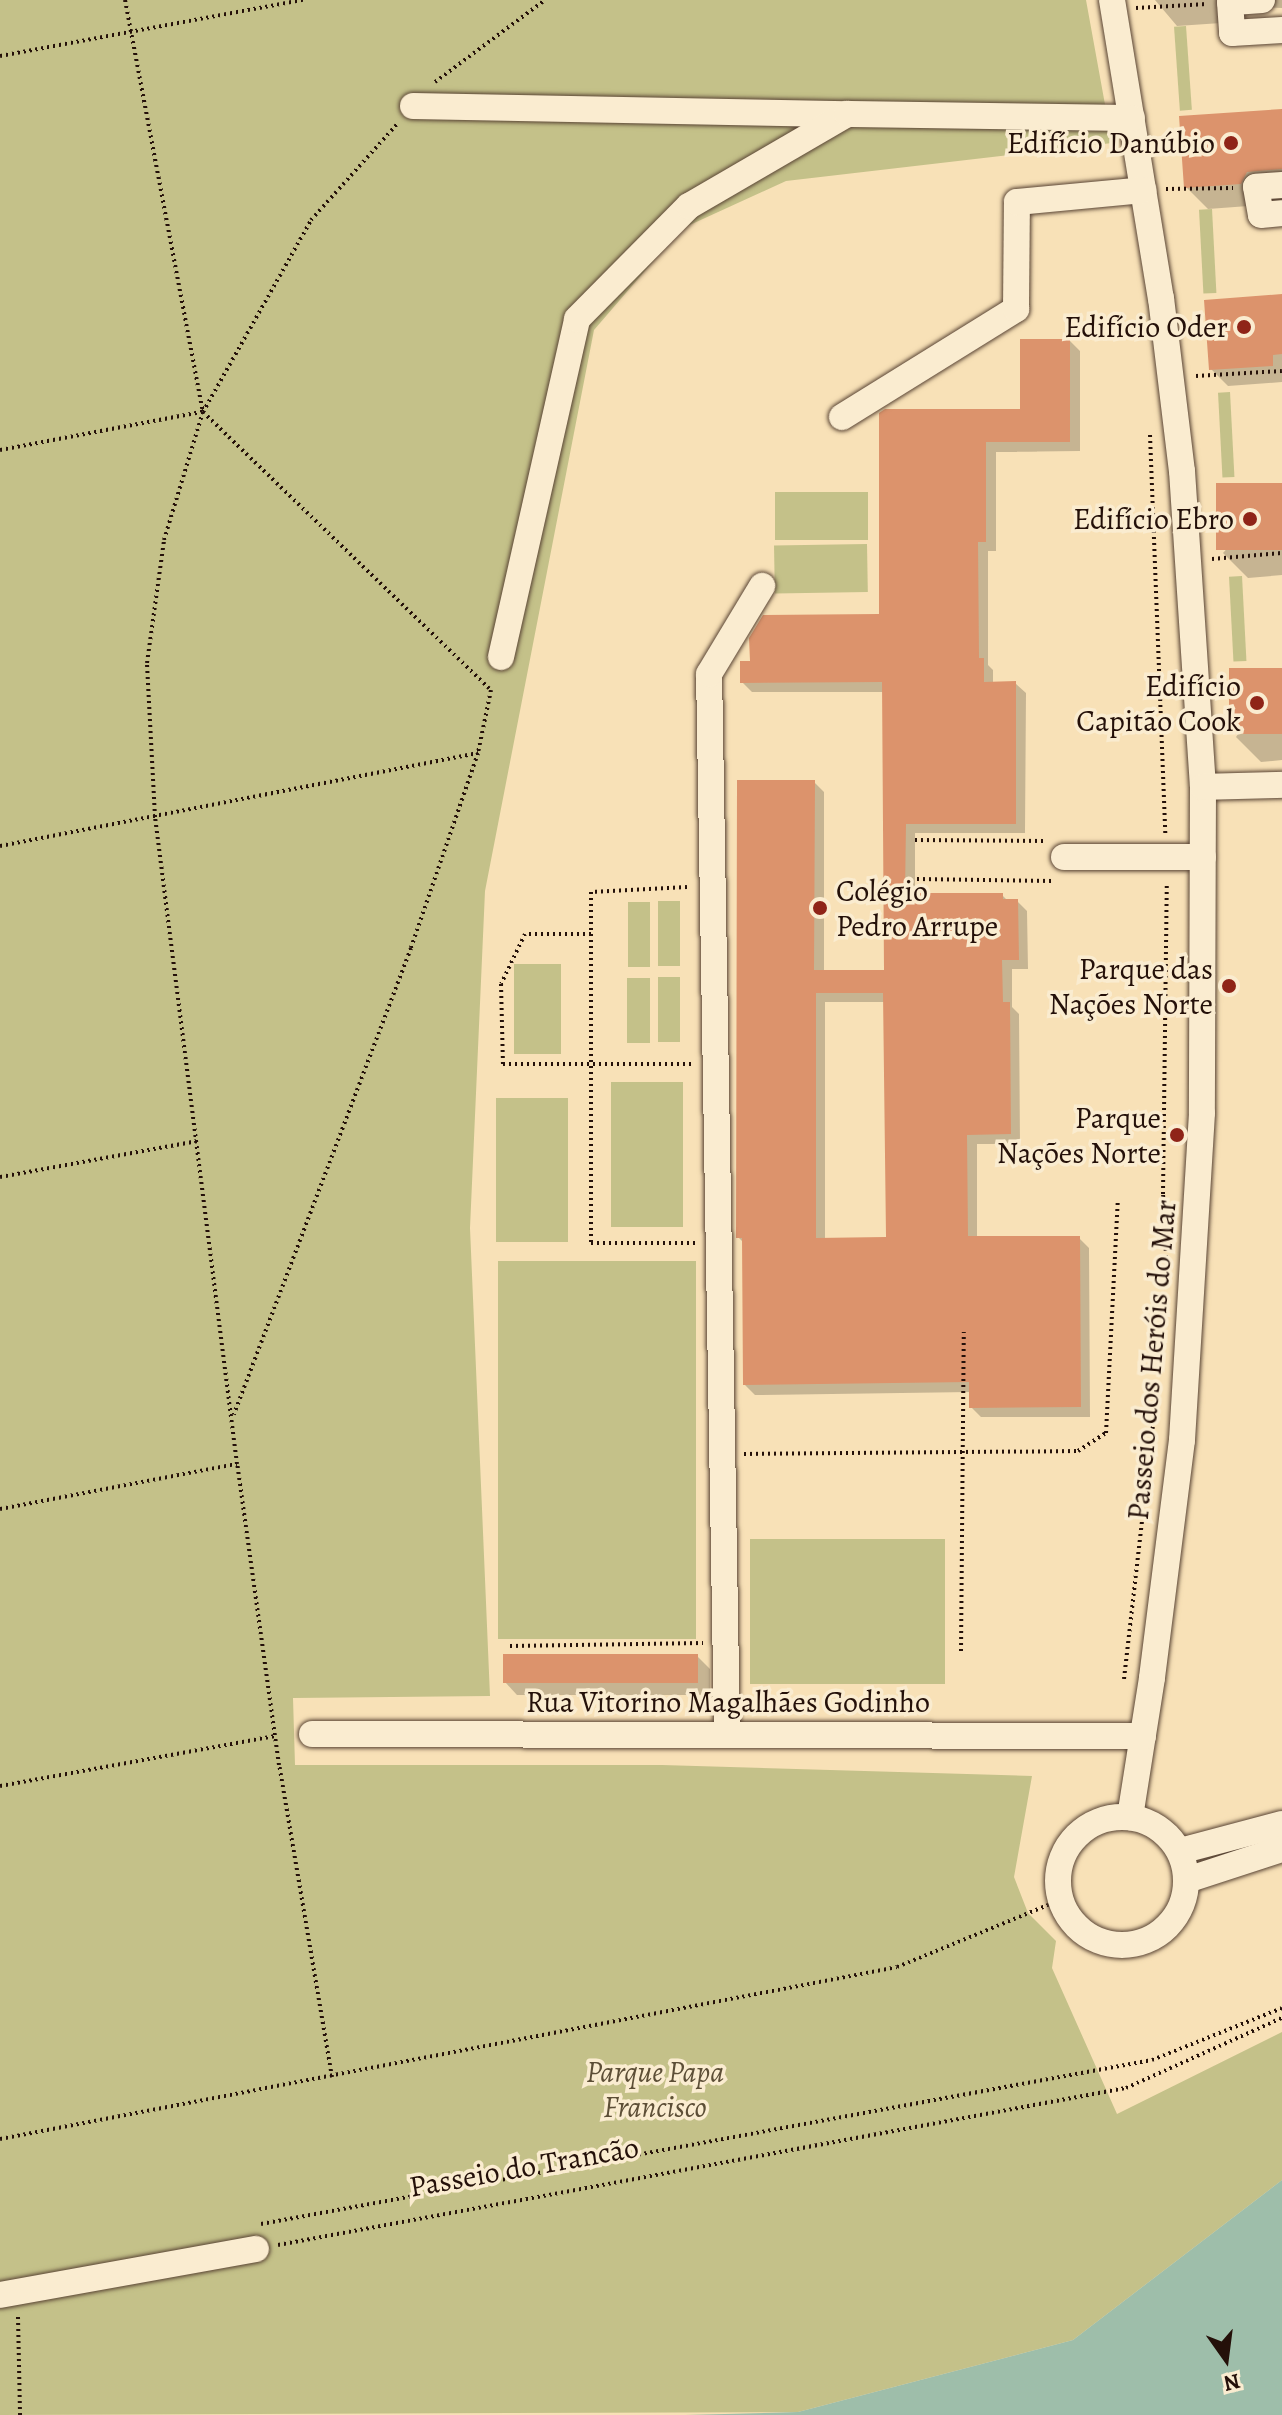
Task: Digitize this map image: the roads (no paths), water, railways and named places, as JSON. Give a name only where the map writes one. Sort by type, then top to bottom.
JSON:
[{"type":"street","points":[[1262,0],[1230,2],[1232,33],[1282,30]]},
{"type":"street","name":"Passeio dos Heróis do Mar","points":[[1113,4],[1170,377],[1189,561],[1203,787],[1202,1113],[1182,1440],[1130,1817]]},
{"type":"street","points":[[413,106],[1132,118]]},
{"type":"street","points":[[501,657],[577,319],[689,206],[847,114]]},
{"type":"street","points":[[1269,186],[1261,215],[1282,213]]},
{"type":"street","points":[[842,417],[1016,309],[1017,202],[1143,190]]},
{"type":"street","points":[[727,1733],[709,674],[762,586]]},
{"type":"street","points":[[1203,787],[1282,785]]},
{"type":"street","points":[[1059,860],[1203,857]]},
{"type":"street","name":"Rua Vitorino Magalhães Godinho","points":[[312,1734],[1143,1736]]},
{"type":"street","points":[[1130,1817],[1159,1827],[1180,1851],[1187,1880],[1183,1905],[1168,1927],[1146,1942],[1120,1946],[1094,1940],[1074,1924],[1060,1900],[1058,1874],[1065,1850],[1082,1830],[1104,1819],[1130,1817]]},
{"type":"street","points":[[1180,1851],[1282,1824]]},
{"type":"street","points":[[1187,1880],[1282,1849]]},
{"type":"street","points":[[9,2299],[253,2238]]},
{"type":"place","name":"Edifício Danúbio","points":[[1231,143]]},
{"type":"place","name":"Edifício Oder","points":[[1244,327]]},
{"type":"place","name":"Edifício Ebro","points":[[1250,519]]},
{"type":"place","name":"Edifício Capitão Cook","points":[[1257,703]]},
{"type":"place","name":"Colégio Pedro Arrupe","points":[[820,908]]},
{"type":"place","name":"Parque das Nações Norte","points":[[1229,986]]},
{"type":"place","name":"Parque Nações Norte","points":[[1177,1135]]},
{"type":"park label","name":"Parque Papa Francisco","points":[[655,2089]]}]
